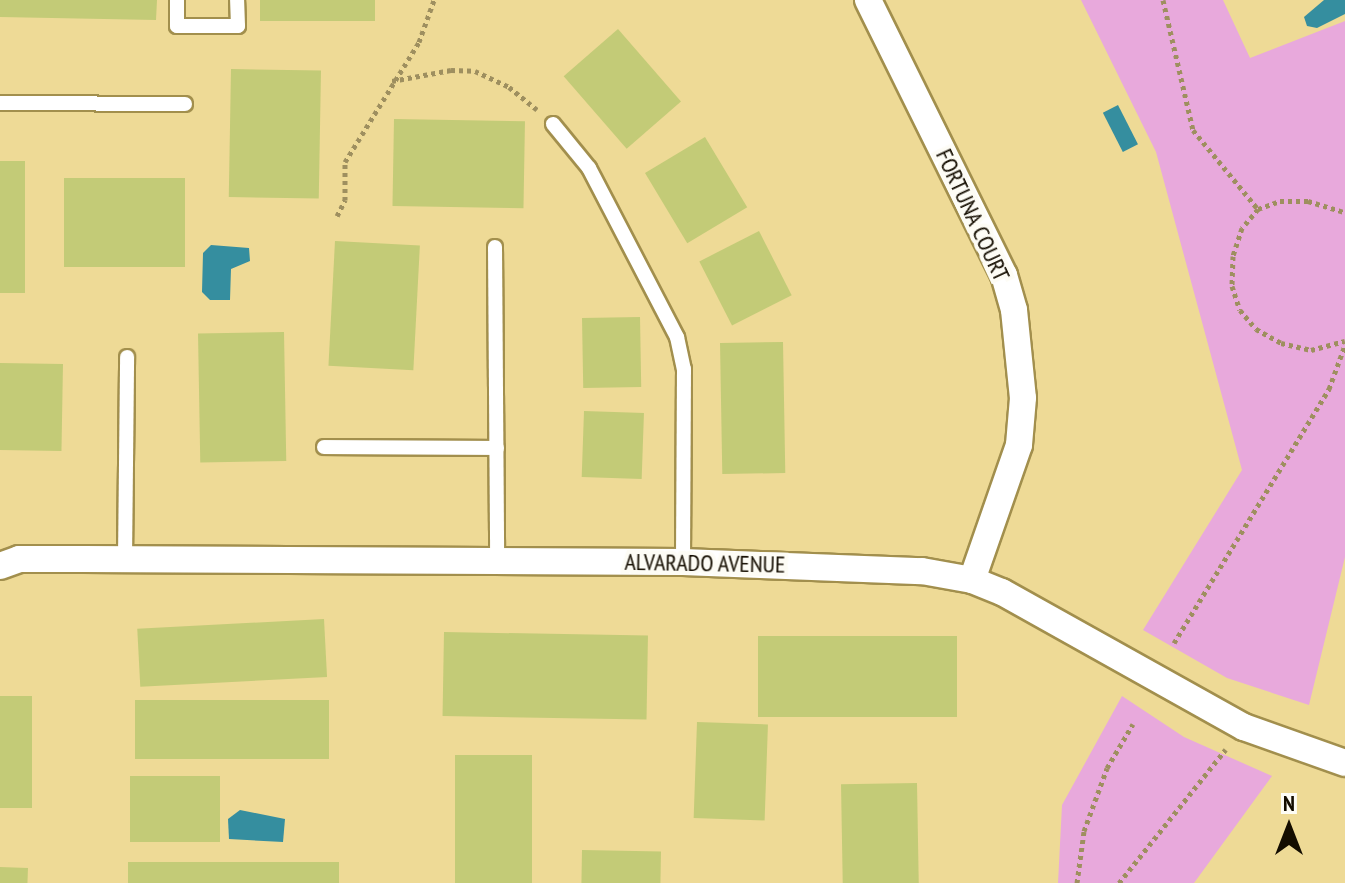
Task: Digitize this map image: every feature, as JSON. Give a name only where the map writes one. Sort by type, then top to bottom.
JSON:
[{"type":"street","name":"FORTUNA COURT","points":[[868,0],[1004,275],[1014,310],[1023,398],[1019,445],[972,580]]},
{"type":"street","name":"ALVARADO AVENUE","points":[[6,558],[871,565],[972,580],[1244,727],[1345,763]]},
{"type":"lane","points":[[177,0],[177,26],[238,26],[237,0]]},
{"type":"lane","points":[[0,103],[185,104]]},
{"type":"lane","points":[[553,124],[589,168],[677,337],[684,369],[683,562]]},
{"type":"lane","points":[[495,247],[497,561]]},
{"type":"lane","points":[[125,559],[127,357]]},
{"type":"lane","points":[[324,447],[497,448]]},
{"type":"path","points":[[337,216],[345,200],[345,162],[364,138],[391,82],[419,42],[434,0]]},
{"type":"path","points":[[1163,0],[1193,130],[1258,209]]},
{"type":"path","points":[[391,82],[451,70],[475,71],[509,87],[553,124]]},
{"type":"path","points":[[1345,212],[1308,201],[1280,201],[1258,209],[1242,228],[1233,256],[1232,286],[1240,310],[1256,329],[1281,343],[1311,350],[1345,343]]},
{"type":"path","points":[[1174,643],[1329,389],[1345,343]]},
{"type":"path","points":[[1077,883],[1084,831],[1107,768],[1133,724]]},
{"type":"path","points":[[1119,883],[1244,727]]},
{"type":"shaded area","points":[[1081,0],[1223,0],[1250,58],[1345,21],[1345,557],[1309,705],[1227,678],[1143,630],[1242,470],[1156,152]]},
{"type":"shaded area","points":[[1122,696],[1184,737],[1272,776],[1194,883],[1058,883],[1062,805]]},
{"type":"water","points":[[1324,0],[1345,0],[1345,14],[1317,28],[1307,26],[1304,17]]},
{"type":"water","points":[[1118,105],[1138,144],[1123,152],[1103,113]]},
{"type":"water","points":[[211,245],[249,248],[250,261],[231,269],[230,300],[210,300],[202,292],[203,253]]},
{"type":"water","points":[[240,810],[285,819],[283,842],[229,839],[228,819]]},
{"type":"building","points":[[0,0],[157,0],[156,20],[0,17]]},
{"type":"building","points":[[260,0],[375,0],[375,21],[260,21]]},
{"type":"building","points":[[618,29],[681,101],[627,149],[564,76]]},
{"type":"building","points":[[231,69],[321,71],[319,199],[229,197]]},
{"type":"building","points":[[394,119],[525,121],[523,208],[392,206]]},
{"type":"building","points":[[705,137],[747,207],[687,243],[645,173]]},
{"type":"building","points":[[0,161],[25,161],[25,293],[0,293]]},
{"type":"building","points":[[64,178],[185,178],[185,267],[64,267]]},
{"type":"building","points":[[759,231],[792,295],[732,326],[699,261]]},
{"type":"building","points":[[335,241],[420,245],[413,370],[328,366]]},
{"type":"building","points":[[640,317],[641,387],[583,388],[582,318]]},
{"type":"building","points":[[284,332],[286,461],[200,462],[198,334]]},
{"type":"building","points":[[783,342],[785,473],[722,474],[720,343]]},
{"type":"building","points":[[0,363],[63,364],[61,451],[0,450]]},
{"type":"building","points":[[584,411],[644,413],[642,479],[582,477]]},
{"type":"building","points":[[324,619],[327,677],[140,687],[137,629]]},
{"type":"building","points":[[444,632],[648,636],[647,720],[443,716]]},
{"type":"building","points":[[758,636],[957,636],[957,717],[758,717]]},
{"type":"building","points":[[0,696],[32,696],[32,808],[0,808]]},
{"type":"building","points":[[135,700],[329,700],[329,759],[135,759]]},
{"type":"building","points":[[697,722],[768,724],[765,820],[694,818]]},
{"type":"building","points":[[455,755],[532,755],[532,883],[455,883]]},
{"type":"building","points":[[130,776],[220,776],[220,842],[130,842]]},
{"type":"building","points":[[917,783],[919,883],[843,883],[841,784]]},
{"type":"building","points":[[582,850],[661,851],[660,883],[581,883]]},
{"type":"building","points":[[128,862],[339,862],[339,883],[128,883]]},
{"type":"building","points":[[0,867],[28,868],[27,883],[0,883]]}]
